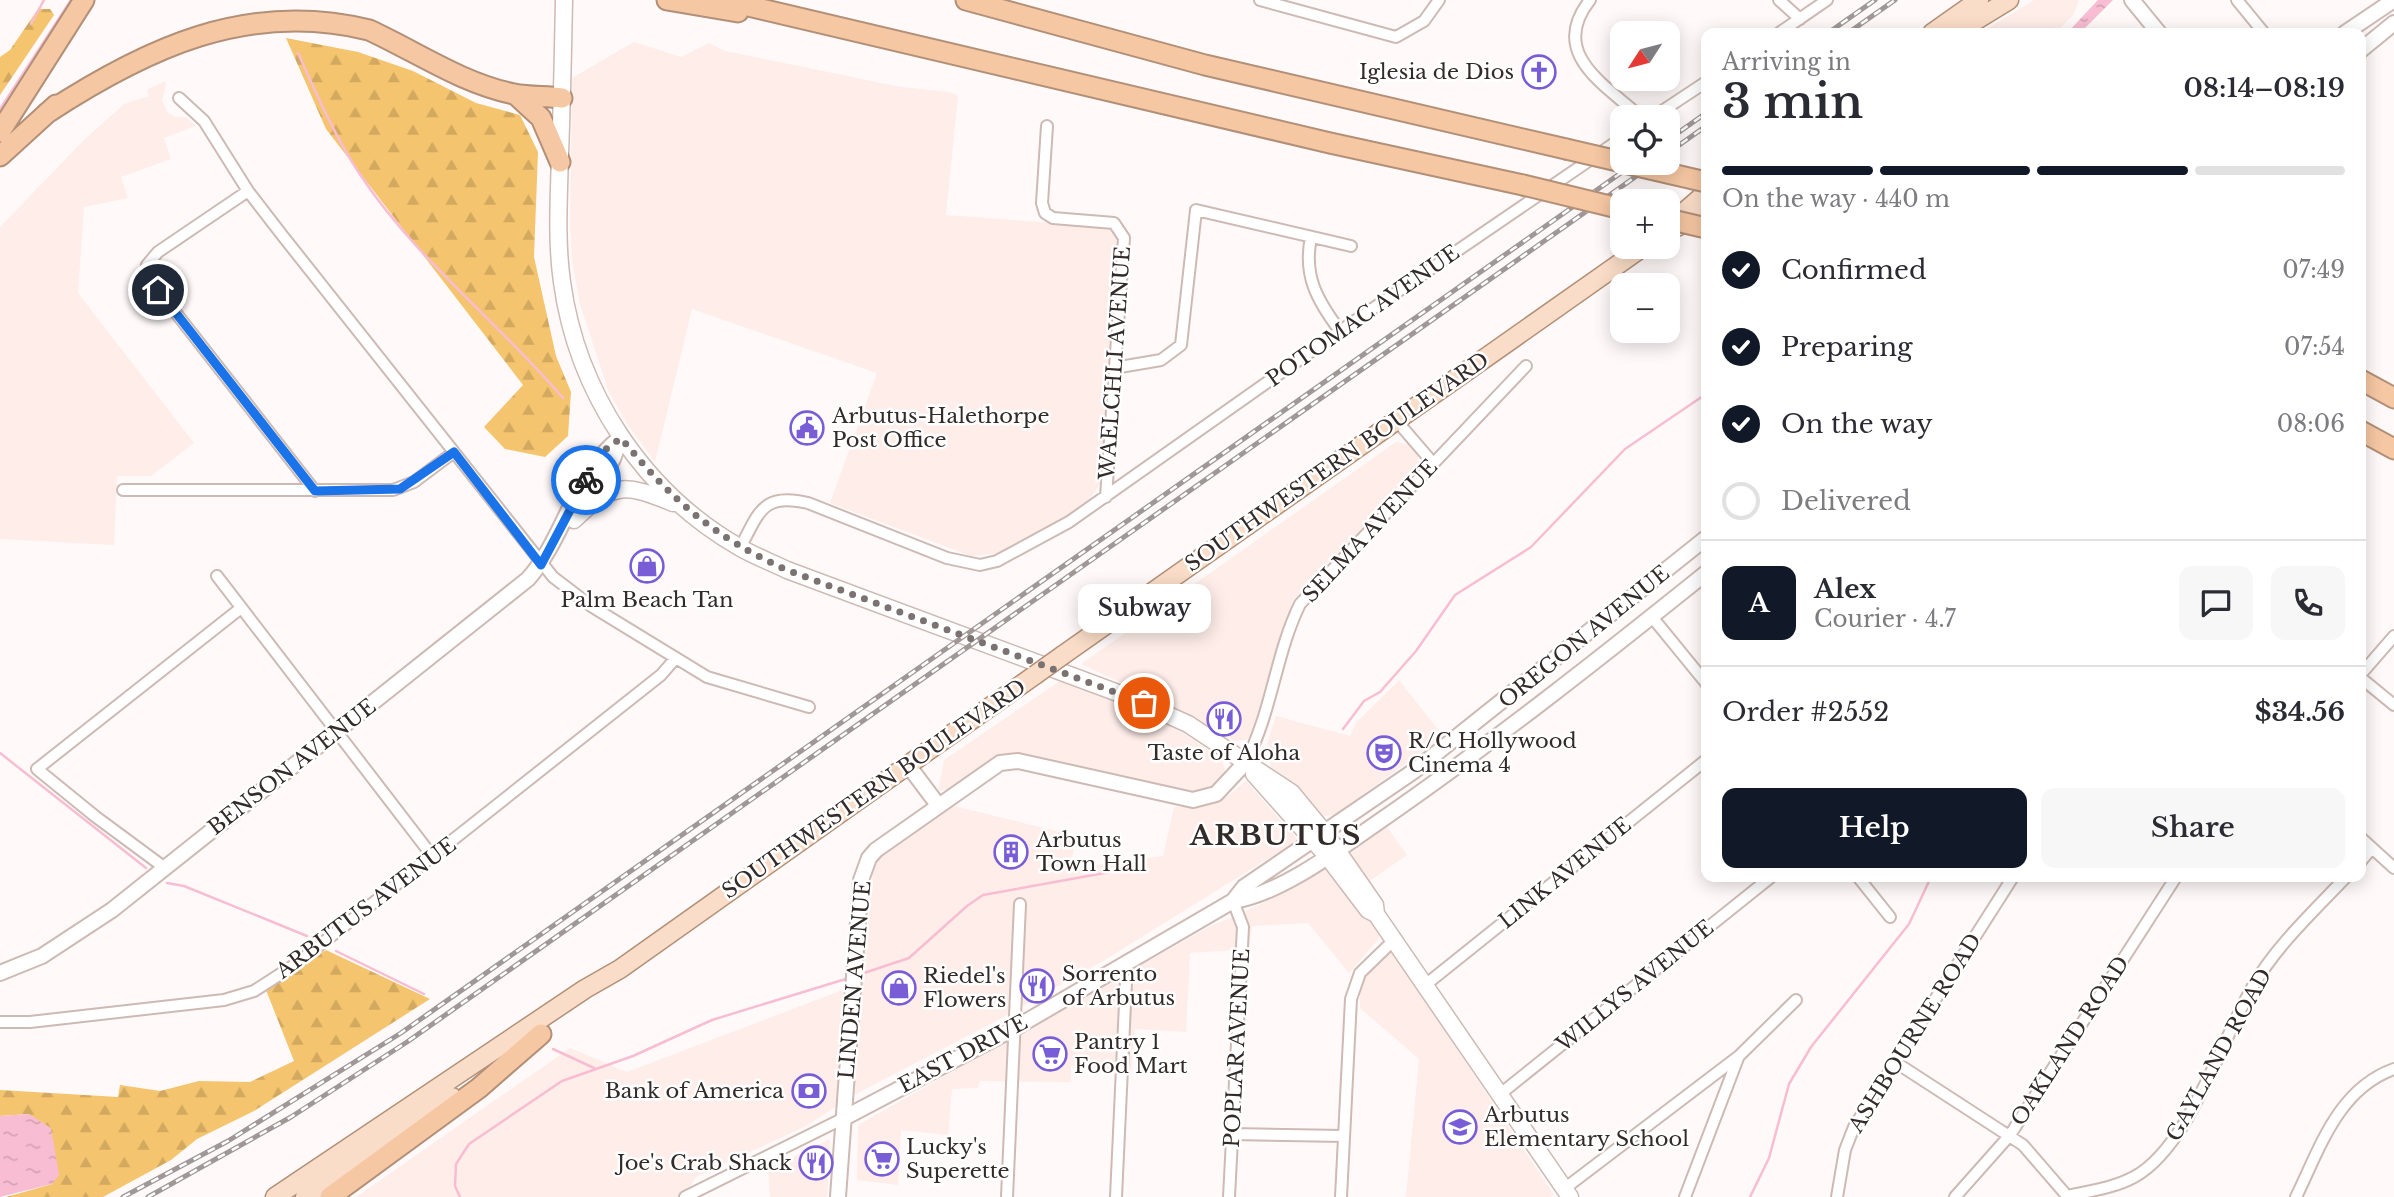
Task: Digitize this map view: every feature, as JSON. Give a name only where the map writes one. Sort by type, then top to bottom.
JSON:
[{"type":"highway","points":[[0,132],[84,0]]},
{"type":"highway","points":[[667,0],[867,33]]},
{"type":"highway","points":[[723,0],[1329,143],[1610,206]]},
{"type":"highway","points":[[967,0],[1160,54],[1610,160]]},
{"type":"highway","points":[[47,113],[137,56],[196,26],[237,14],[281,10],[322,15],[355,24],[452,74],[515,94],[562,97]]},
{"type":"highway","points":[[0,156],[47,113],[136,48],[202,14]]},
{"type":"highway","points":[[515,94],[541,118],[560,162]]},
{"type":"highway","points":[[1675,175],[1701,181]]},
{"type":"highway","points":[[1680,222],[1701,227]]},
{"type":"highway","points":[[2366,383],[2394,398]]},
{"type":"highway","points":[[2366,434],[2394,449]]},
{"type":"highway","points":[[330,1197],[479,1088],[541,1034]]},
{"type":"main road","points":[[564,0],[558,239],[568,316],[587,376],[621,438],[684,508],[740,548],[787,570],[1161,710],[1245,763],[1320,837],[1375,905],[1376,914],[1567,1193]]},
{"type":"main road","points":[[1939,28],[1979,0]]},
{"type":"main road","points":[[1963,28],[2009,0]]},
{"type":"main road","points":[[1680,216],[1701,197]]},
{"type":"main road","points":[[1680,225],[1701,213]]},
{"type":"main road","name":"SOUTHWESTERN BOULEVARD","points":[[275,1197],[585,989],[620,969],[1626,259]]},
{"type":"main road","points":[[574,520],[601,495],[623,489],[646,492],[684,508]]},
{"type":"main road","name":"SOUTHWESTERN BOULEVARD","points":[[305,1197],[586,1003],[620,969]]},
{"type":"street","points":[[1260,0],[1396,37],[1424,21],[1439,0]]},
{"type":"street","points":[[1590,0],[1576,24],[1574,37],[1579,56],[1591,72],[1628,105]]},
{"type":"street","points":[[1779,0],[1800,19]]},
{"type":"street","points":[[1786,28],[1827,0]]},
{"type":"street","points":[[2132,0],[2155,28]]},
{"type":"street","points":[[2237,0],[2259,28]]},
{"type":"street","points":[[2352,28],[2394,0]]},
{"type":"street","points":[[2366,46],[2394,23]]},
{"type":"street","points":[[1671,105],[1701,85]]},
{"type":"street","points":[[179,98],[204,121],[248,191],[541,565],[570,592],[675,659],[717,682],[809,707]]},
{"type":"street","name":"WAELCHLI AVENUE","points":[[740,548],[761,512],[771,503],[786,498],[808,503],[947,558],[980,565],[1012,554],[1069,522],[1106,497],[1124,238],[1114,223],[1053,218],[1045,213],[1042,203],[1047,125]]},
{"type":"street","name":"POTOMAC AVENUE","points":[[1106,497],[1340,331],[1610,146]]},
{"type":"street","points":[[248,191],[158,252],[147,265],[158,290],[315,491]]},
{"type":"street","points":[[1114,368],[1161,360],[1181,345],[1196,209],[1351,246]]},
{"type":"street","points":[[1311,237],[1308,254],[1311,284],[1340,331]]},
{"type":"street","name":"SELMA AVENUE","points":[[1245,763],[1261,729],[1300,604],[1526,366]]},
{"type":"street","points":[[1395,420],[1433,463]]},
{"type":"street","name":"BENSON AVENUE","points":[[561,532],[574,520],[612,459],[621,438]]},
{"type":"street","name":"BENSON AVENUE","points":[[0,973],[75,937],[516,589],[541,565],[561,532],[566,514],[602,452],[621,438]]},
{"type":"street","points":[[123,490],[400,489],[454,452]]},
{"type":"street","name":"OREGON AVENUE","points":[[1320,837],[1414,771],[1701,542]]},
{"type":"street","points":[[217,576],[433,857]]},
{"type":"street","name":"EAST DRIVE","points":[[1233,901],[1248,899],[1332,853],[1427,788],[1701,577]]},
{"type":"street","points":[[165,868],[37,769],[241,608]]},
{"type":"street","points":[[1652,617],[1701,677]]},
{"type":"street","points":[[2366,670],[2394,636]]},
{"type":"street","name":"ARBUTUS AVENUE","points":[[0,1022],[172,1007],[246,995],[296,964],[433,857],[661,675],[675,659]]},
{"type":"street","points":[[1542,671],[1557,690]]},
{"type":"street","points":[[2366,680],[2394,705]]},
{"type":"street","name":"LINDEN AVENUE","points":[[838,1197],[861,880],[869,858],[886,841],[990,768],[1009,761],[1193,800],[1205,799],[1226,787],[1245,763]]},
{"type":"street","name":"LINK AVENUE","points":[[1424,986],[1701,764]]},
{"type":"street","points":[[908,765],[938,805]]},
{"type":"street","name":"EAST DRIVE","points":[[685,1196],[844,1118],[1015,1027],[1233,901],[1244,887],[1320,837]]},
{"type":"street","points":[[2366,843],[2394,868]]},
{"type":"street","points":[[2366,855],[2372,848]]},
{"type":"street","name":"WILLYS AVENUE","points":[[1499,1095],[1765,882]]},
{"type":"street","points":[[1862,882],[1890,917]]},
{"type":"street","name":"ASHBOURNE ROAD","points":[[1837,1197],[1848,1138],[2010,882]]},
{"type":"street","name":"OAKLAND ROAD","points":[[1955,1197],[2010,1135],[2173,882]]},
{"type":"street","name":"GAYLAND ROAD","points":[[2068,1197],[2131,1179],[2159,1158],[2182,1127],[2254,984],[2293,933],[2341,882]]},
{"type":"street","name":"POPLAR AVENUE","points":[[1229,1197],[1243,927],[1233,901]]},
{"type":"street","points":[[1007,1197],[1020,904]]},
{"type":"street","points":[[1341,1197],[1349,1020],[1354,986],[1369,961],[1394,940]]},
{"type":"street","points":[[1116,1197],[1126,982],[1119,967]]},
{"type":"street","points":[[1567,1193],[1739,1056],[1796,1000]]},
{"type":"street","points":[[1685,1197],[1739,1056]]},
{"type":"street","points":[[1895,1062],[2010,1135],[2035,1157],[2068,1197]]},
{"type":"street","points":[[2296,1197],[2342,1106],[2367,1082],[2394,1069]]},
{"type":"street","points":[[1233,1133],[1344,1136]]},
{"type":"shaded area","points":[[2034,0],[2079,0],[2073,15],[2061,28],[1988,28]]},
{"type":"shaded area","points":[[634,42],[681,57],[709,43],[725,51],[901,87],[950,92],[958,96],[946,215],[1108,227],[1114,230],[1120,242],[1104,467],[1100,484],[1084,507],[1009,552],[971,556],[830,503],[877,373],[692,309],[655,462],[627,424],[608,390],[580,304],[572,260],[570,223],[572,78]]},
{"type":"shaded area","points":[[165,81],[162,100],[168,113],[175,117],[186,117],[196,126],[164,138],[171,159],[121,177],[128,198],[84,207],[78,293],[194,443],[151,476],[117,476],[114,545],[0,539],[0,227],[84,140],[124,104],[149,96],[147,90]]},
{"type":"shaded area","points":[[1396,442],[1411,445],[1418,456],[1412,476],[1293,600],[1275,655],[1260,721],[1247,740],[1234,741],[1176,708],[1081,664]]},
{"type":"shaded area","points":[[1399,680],[1443,736],[1335,815],[1322,816],[1271,767],[1267,744],[1276,716],[1350,736],[1356,723]]},
{"type":"shaded area","points":[[1060,681],[1145,714],[1183,733],[1222,760],[1226,774],[1214,789],[1192,795],[1020,755],[1007,755],[996,758],[951,789],[938,791],[944,760]]},
{"type":"shaded area","points":[[1246,781],[1298,840],[1103,961],[998,1020],[854,1095],[806,1126],[696,1177],[683,1197],[356,1197],[570,1048],[627,1072],[861,983],[873,873],[879,857],[954,806],[1076,836],[1070,869],[1163,856],[1174,807],[1208,806],[1227,797]]},
{"type":"shaded area","points":[[1387,827],[1407,855],[1368,882],[1349,855]]},
{"type":"shaded area","points":[[1326,868],[1382,935],[1349,973],[1308,923],[1252,926],[1249,949],[1190,953],[1186,1032],[1135,1029],[1131,1072],[1071,1066],[1071,1082],[980,1081],[978,1088],[952,1089],[948,1135],[901,1130],[898,1185],[857,1180],[858,1125],[1207,928],[1261,904]]},
{"type":"shaded area","name":"Arbutus Elementary School","points":[[1392,951],[1554,1195],[1551,1197],[1406,1197],[1419,1059],[1360,1008],[1360,992],[1366,975],[1378,959]]},
{"type":"shaded area","points":[[830,1139],[827,1197],[770,1197],[768,1169]]},
{"type":"green space","points":[[38,9],[50,9],[54,15],[0,95],[0,57],[10,50]]},
{"type":"green space","points":[[286,38],[358,52],[413,71],[476,103],[520,115],[538,152],[534,257],[556,356],[571,392],[568,436],[545,457],[505,449],[484,427],[523,385],[326,129]]},
{"type":"green space","points":[[326,950],[430,999],[254,1111],[197,1139],[171,1160],[103,1197],[6,1197],[52,1184],[29,1114],[0,1116],[0,1090],[118,1097],[120,1085],[160,1091],[199,1081],[250,1082],[294,1061],[266,990]]},
{"type":"water","points":[[2098,0],[2113,0],[2085,28],[2072,28]]},
{"type":"water","points":[[29,1114],[51,1128],[59,1175],[52,1184],[0,1197],[0,1116]]},
{"type":"waterway","points":[[31,24],[44,0]]},
{"type":"waterway","points":[[0,109],[71,0]]},
{"type":"waterway","points":[[298,53],[343,146],[383,207],[432,263],[563,398]]},
{"type":"waterway","points":[[1343,729],[1364,701],[1380,692],[1416,651],[1455,595],[1531,547],[1625,449],[1701,397]]},
{"type":"waterway","points":[[0,753],[146,868]]},
{"type":"waterway","points":[[858,975],[909,958],[983,895],[1143,866]]},
{"type":"waterway","points":[[1750,1197],[1769,1158],[1789,1084],[1811,1047],[1909,924],[1929,882]]},
{"type":"waterway","points":[[167,883],[184,886],[307,936]]},
{"type":"waterway","points":[[336,951],[424,994]]},
{"type":"waterway","points":[[460,1197],[455,1186],[456,1164],[469,1144],[562,1081],[633,1056],[712,1020],[849,978]]},
{"type":"waterway","points":[[553,1049],[594,1068]]},
{"type":"railway","points":[[1835,28],[1875,0]]},
{"type":"railway","points":[[1855,28],[1895,0]]},
{"type":"railway","points":[[1680,131],[1701,117]]},
{"type":"railway","points":[[1680,144],[1701,130]]},
{"type":"railway","points":[[123,1197],[228,1141],[401,1033],[1618,175]]},
{"type":"railway","points":[[148,1197],[291,1117],[407,1042],[1638,175]]},
{"type":"way so far","points":[[586,480],[602,452],[621,438],[646,469],[684,508],[740,548],[787,570],[1144,703]]},
{"type":"place","name":"Iglesia de Dios","points":[[1539,72]]},
{"type":"place","name":"Arbutus-Halethorpe Post Office","points":[[807,428]]},
{"type":"place","name":"Palm Beach Tan","points":[[647,566]]},
{"type":"place","name":"Subway","points":[[1144,703]]},
{"type":"place","name":"Taste of Aloha","points":[[1224,719]]},
{"type":"place","name":"R/C Hollywood Cinema 4","points":[[1384,753]]},
{"type":"place","name":"Arbutus Town Hall","points":[[1011,852]]},
{"type":"place","name":"Sorrento of Arbutus","points":[[1037,986]]},
{"type":"place","name":"Riedel's Flowers","points":[[899,988]]},
{"type":"place","name":"Pantry 1 Food Mart","points":[[1050,1054]]},
{"type":"place","name":"Bank of America","points":[[809,1091]]},
{"type":"place","name":"Arbutus Elementary School","points":[[1460,1127]]},
{"type":"place","name":"Lucky's Superette","points":[[882,1159]]},
{"type":"place","name":"Joe's Crab Shack","points":[[816,1163]]},
{"type":"district","name":"ARBUTUS","points":[[1276,835]]},
{"type":"route","points":[[158,290],[315,491],[400,489],[407,487],[454,452],[541,565],[561,532],[566,514],[586,480]]}]
